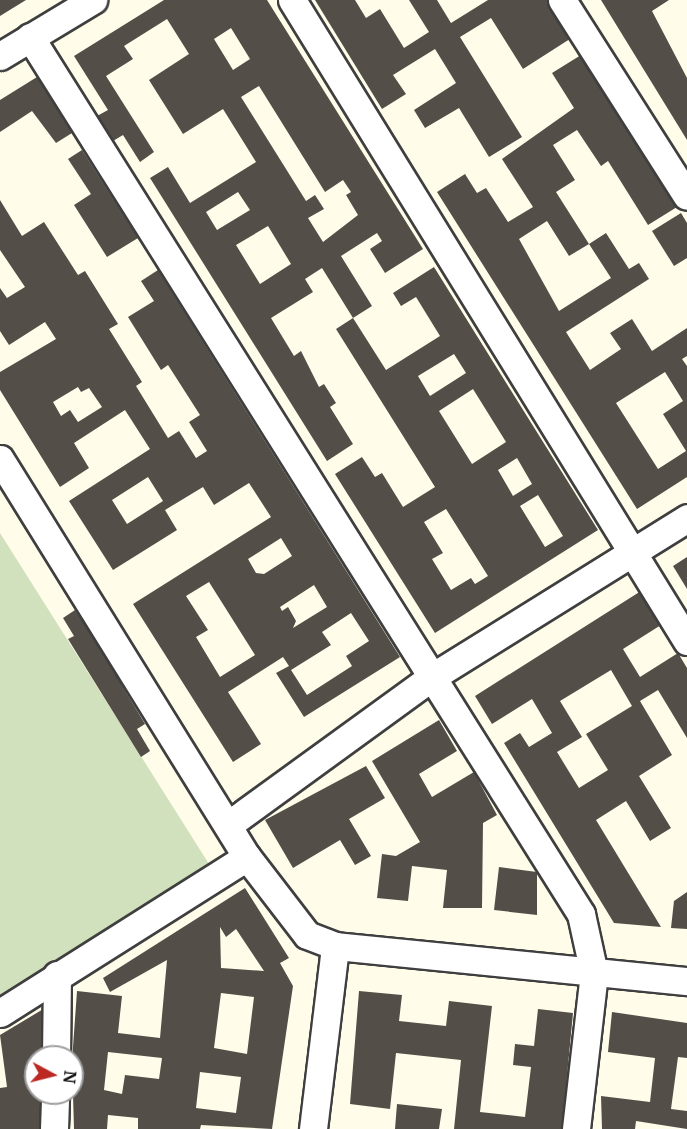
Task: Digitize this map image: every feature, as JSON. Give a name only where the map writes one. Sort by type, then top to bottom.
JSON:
[{"type":"street","points":[[0,56],[93,0]]},
{"type":"street","points":[[292,0],[687,641]]},
{"type":"street","points":[[562,0],[687,196]]},
{"type":"street","points":[[30,37],[573,900],[588,932],[594,973],[576,1129]]},
{"type":"street","points":[[0,459],[247,857],[299,928],[335,946],[687,981]]},
{"type":"street","points":[[228,825],[432,677],[633,555],[687,518]]},
{"type":"street","points":[[0,1013],[247,857]]},
{"type":"street","points":[[314,1129],[335,946]]},
{"type":"street","points":[[56,1045],[57,975]]},
{"type":"street","points":[[54,1129],[55,1105]]},
{"type":"green space","points":[[0,533],[209,864],[0,996]]},
{"type":"building","points":[[0,0],[26,0],[0,16]]},
{"type":"building","points":[[164,0],[267,0],[423,249],[385,273],[370,249],[382,241],[377,233],[341,256],[372,306],[353,318],[322,268],[305,279],[313,292],[271,318],[294,356],[301,351],[319,387],[324,384],[336,403],[330,407],[353,444],[327,461],[150,178],[168,167],[190,203],[256,162],[223,109],[183,134],[149,80],[189,54],[167,19],[124,46],[133,59],[106,76],[154,152],[140,162],[123,135],[113,141],[97,116],[108,110],[74,56]],"holes":[[[231,28],[250,59],[233,70],[214,39]],[[259,86],[325,192],[343,180],[351,192],[346,195],[358,215],[323,242],[308,218],[324,209],[315,195],[306,201],[241,97]],[[238,192],[250,210],[217,230],[206,212]],[[268,226],[291,264],[260,284],[236,245]]]},
{"type":"building","points":[[315,0],[355,0],[366,18],[380,9],[404,48],[429,32],[409,0],[437,0],[451,23],[488,0],[550,0],[573,37],[523,69],[491,18],[460,37],[522,137],[489,157],[459,108],[425,128],[414,110],[456,83],[435,49],[393,75],[406,94],[382,109]]},
{"type":"building","points":[[601,0],[669,0],[652,11],[687,78],[687,140]]},
{"type":"building","points":[[581,55],[677,207],[648,225],[608,161],[601,166],[577,130],[553,145],[575,180],[556,192],[589,244],[606,233],[629,269],[639,263],[649,279],[566,332],[590,370],[621,349],[610,333],[632,319],[652,351],[687,328],[687,356],[682,359],[687,366],[687,477],[637,509],[437,192],[465,174],[477,193],[486,188],[508,222],[533,207],[502,159],[574,108],[552,73]],"holes":[[[547,221],[569,256],[589,244],[611,278],[559,311],[519,239]],[[665,372],[683,401],[663,414],[686,451],[658,469],[616,403]]]},
{"type":"building","points":[[37,77],[72,133],[56,143],[32,111],[0,132],[0,100]]},
{"type":"building","points":[[82,150],[138,238],[107,257],[74,205],[91,194],[68,159]]},
{"type":"building","points":[[0,200],[22,236],[44,222],[78,275],[85,271],[118,324],[109,329],[142,382],[136,386],[168,438],[179,431],[196,458],[207,451],[189,422],[200,415],[168,365],[161,370],[128,317],[154,301],[141,281],[158,270],[400,657],[304,717],[276,673],[289,666],[283,657],[228,692],[261,744],[233,762],[133,604],[271,517],[249,483],[214,505],[203,487],[165,510],[177,530],[113,570],[69,501],[150,449],[125,410],[74,443],[89,468],[60,487],[0,390],[0,372],[56,339],[45,322],[9,345],[0,331],[0,288],[7,298],[25,287],[0,250]],"holes":[[[78,387],[81,392],[89,388],[102,407],[78,422],[70,410],[61,416],[53,402]],[[148,477],[163,501],[127,524],[112,500]],[[281,538],[292,556],[264,574],[256,573],[248,559]],[[209,582],[255,655],[220,677],[196,637],[208,630],[186,596]],[[314,585],[327,607],[293,628],[296,621],[288,607],[282,611],[280,607]],[[351,613],[369,641],[346,656],[352,666],[307,695],[291,670],[331,645],[322,632]]]},
{"type":"building","points":[[681,213],[687,223],[687,258],[674,266],[652,231]]},
{"type":"building","points":[[434,267],[598,530],[435,633],[335,474],[362,457],[375,477],[382,473],[403,507],[435,487],[336,329],[353,318],[386,370],[440,336],[416,297],[401,306],[393,293]],"holes":[[[454,354],[466,373],[430,396],[418,376]],[[473,389],[506,442],[472,464],[439,411]],[[517,458],[532,484],[513,496],[498,470]],[[538,495],[563,536],[545,547],[520,506]],[[446,509],[488,576],[475,584],[471,578],[451,590],[432,559],[443,553],[424,522]]]},
{"type":"building","points":[[687,557],[687,589],[673,566]]},
{"type":"building","points":[[641,591],[661,625],[623,649],[640,677],[678,653],[687,668],[687,738],[658,690],[640,701],[672,755],[639,776],[671,828],[650,841],[626,801],[596,820],[661,927],[614,923],[504,743],[520,733],[529,747],[552,733],[532,699],[492,724],[475,696]],"holes":[[[611,670],[632,706],[586,734],[608,770],[579,788],[557,752],[582,737],[560,701]]]},
{"type":"building","points":[[75,610],[87,628],[91,626],[126,681],[121,684],[145,724],[137,729],[150,751],[141,757],[68,639],[74,636],[63,618]]},
{"type":"building","points":[[439,720],[457,751],[419,774],[432,797],[474,772],[497,815],[483,823],[482,908],[443,908],[447,870],[412,866],[408,901],[377,898],[382,854],[396,856],[420,842],[372,761]]},
{"type":"building","points":[[366,766],[385,798],[349,819],[371,856],[355,865],[340,840],[293,868],[265,820]]},
{"type":"building","points":[[499,867],[537,872],[537,915],[494,910]]},
{"type":"building","points":[[245,888],[289,958],[280,963],[293,986],[272,1129],[201,1125],[200,1129],[138,1129],[138,1118],[108,1115],[107,1129],[74,1129],[73,1105],[84,1105],[84,1045],[73,1045],[77,991],[122,996],[118,1033],[160,1038],[167,960],[110,992],[103,978]],"holes":[[[220,927],[226,937],[236,929],[264,971],[221,968]],[[221,993],[254,997],[247,1054],[214,1048]],[[108,1052],[162,1058],[159,1079],[125,1075],[122,1094],[104,1090]],[[200,1072],[241,1077],[236,1113],[196,1108]]]},
{"type":"building","points":[[687,892],[687,929],[671,928],[674,901]]},
{"type":"building","points":[[359,991],[402,995],[399,1021],[446,1026],[449,1001],[492,1006],[480,1112],[525,1117],[531,1067],[513,1065],[515,1044],[534,1046],[538,1009],[573,1013],[562,1129],[454,1129],[461,1060],[396,1053],[390,1109],[350,1104]]},
{"type":"building","points":[[45,1008],[46,1045],[24,1045],[24,1105],[46,1105],[45,1129],[0,1129],[0,1088],[7,1087],[0,1035]]},
{"type":"building","points":[[612,1012],[687,1023],[687,1058],[678,1057],[671,1109],[687,1111],[687,1129],[636,1121],[635,1129],[602,1129],[601,1096],[650,1102],[655,1058],[608,1052]]},
{"type":"building","points":[[397,1104],[442,1109],[439,1129],[395,1129]]}]
